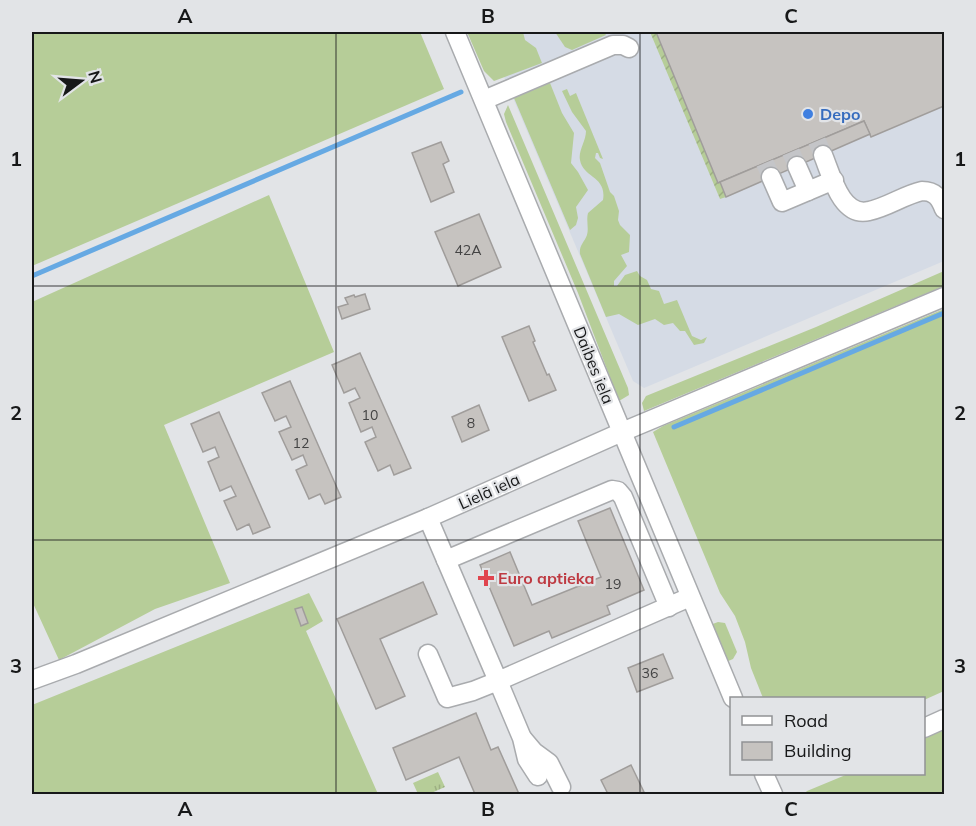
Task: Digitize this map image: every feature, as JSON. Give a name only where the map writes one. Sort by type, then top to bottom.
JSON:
[{"type":"street","name":"Daibes iela","points":[[455,32],[732,697]]},
{"type":"street","points":[[484,100],[613,45],[623,45],[628,48]]},
{"type":"street","points":[[823,154],[846,205],[853,210],[868,212],[922,191],[930,191],[940,200],[945,209]]},
{"type":"street","points":[[797,166],[808,191]]},
{"type":"street","points":[[771,177],[782,202],[834,180]]},
{"type":"street","name":"Lielā iela","points":[[32,680],[428,518],[622,432],[945,297]]},
{"type":"street","points":[[446,560],[612,490],[618,491],[623,497],[669,607]]},
{"type":"street","points":[[428,518],[522,738],[527,759],[538,776]]},
{"type":"street","points":[[428,654],[447,698],[498,681],[690,597]]},
{"type":"street","points":[[925,728],[945,719]]},
{"type":"street","points":[[522,738],[534,752],[549,763],[561,787]]},
{"type":"shaded area","points":[[485,32],[944,32],[944,261],[644,388],[633,381]]},
{"type":"green space","points":[[32,32],[420,32],[444,89],[32,266]]},
{"type":"green space","points":[[467,32],[523,32],[525,40],[536,48],[542,63],[494,81],[484,71]]},
{"type":"green space","points":[[555,32],[604,32],[606,35],[572,50],[565,47]]},
{"type":"green space","points":[[650,32],[656,32],[718,183],[720,182],[726,197],[720,199]]},
{"type":"green space","points":[[550,83],[562,113],[574,133],[571,163],[588,190],[576,207],[578,218],[576,225],[570,230],[514,98]]},
{"type":"green space","points":[[567,89],[570,96],[576,93],[603,159],[596,153],[595,158],[600,163],[619,211],[618,220],[630,235],[629,252],[621,255],[627,266],[614,281],[614,286],[617,286],[625,275],[637,271],[647,280],[651,289],[659,291],[664,304],[677,300],[692,336],[701,340],[707,337],[704,343],[694,345],[685,331],[680,331],[673,323],[664,325],[655,319],[638,325],[619,314],[606,317],[580,254],[588,230],[588,213],[603,200],[602,186],[582,166],[580,157],[586,131],[572,112],[562,91]]},
{"type":"green space","points":[[508,105],[628,388],[629,395],[619,401],[578,293],[506,122],[504,114]]},
{"type":"green space","points":[[269,195],[334,352],[164,425],[230,583],[155,609],[59,660],[32,601],[32,302]]},
{"type":"green space","points":[[944,271],[944,286],[644,411],[642,403],[646,396],[816,327]]},
{"type":"green space","points":[[944,309],[944,691],[925,700],[925,697],[763,697],[735,616],[720,593],[653,432]]},
{"type":"green space","points":[[309,593],[323,621],[306,631],[378,794],[32,794],[32,705]]},
{"type":"green space","points":[[718,622],[725,623],[737,652],[733,659],[726,662],[710,625]]},
{"type":"green space","points":[[943,730],[944,794],[804,794],[846,775],[925,775],[925,738]]},
{"type":"green space","points":[[438,772],[445,787],[429,794],[418,794],[413,783]]},
{"type":"building","name":"Depo","points":[[656,32],[944,32],[944,106],[871,137],[864,121],[718,183]]},
{"type":"building","points":[[864,121],[870,134],[726,197],[720,182]]},
{"type":"building","points":[[441,142],[449,161],[443,164],[454,192],[431,202],[412,153]]},
{"type":"building","points":[[479,214],[501,267],[458,286],[435,232]]},
{"type":"building","points":[[365,294],[370,309],[342,319],[338,307],[348,304],[345,298]]},
{"type":"building","points":[[529,326],[535,341],[533,342],[556,390],[529,401],[502,337]]},
{"type":"building","points":[[360,353],[411,468],[394,475],[390,465],[378,471],[365,442],[376,437],[372,427],[361,432],[349,403],[360,398],[355,388],[344,393],[332,365]]},
{"type":"building","points":[[290,381],[341,497],[325,504],[320,494],[309,499],[296,470],[307,465],[303,455],[292,460],[279,432],[291,427],[286,416],[275,421],[262,393]]},
{"type":"building","points":[[479,405],[489,430],[462,442],[452,417]]},
{"type":"building","points":[[219,412],[270,527],[253,534],[249,524],[237,530],[224,501],[236,496],[231,486],[220,491],[208,462],[219,457],[215,447],[203,452],[191,424]]},
{"type":"building","points":[[610,508],[644,590],[607,606],[610,614],[552,638],[549,631],[514,646],[480,565],[510,552],[532,605],[601,577],[578,521]]},
{"type":"building","points":[[423,582],[437,614],[380,639],[405,696],[376,709],[337,619]]},
{"type":"building","points":[[302,607],[308,623],[301,626],[295,609]]},
{"type":"building","points":[[663,654],[673,678],[637,692],[628,668]]},
{"type":"building","points":[[476,713],[491,750],[498,747],[519,794],[475,794],[459,757],[406,780],[393,748]]},
{"type":"building","points":[[631,765],[644,792],[608,794],[601,780]]},
{"type":"waterway","points":[[32,276],[461,92]]},
{"type":"waterway","points":[[674,427],[944,313]]},
{"type":"tunnel","points":[[817,141],[823,155]]},
{"type":"tunnel","points":[[791,152],[797,166]]},
{"type":"tunnel","points":[[765,163],[771,177]]},
{"type":"place","name":"Depo","points":[[808,114]]},
{"type":"place","name":"Euro aptieka","points":[[486,578]]}]
